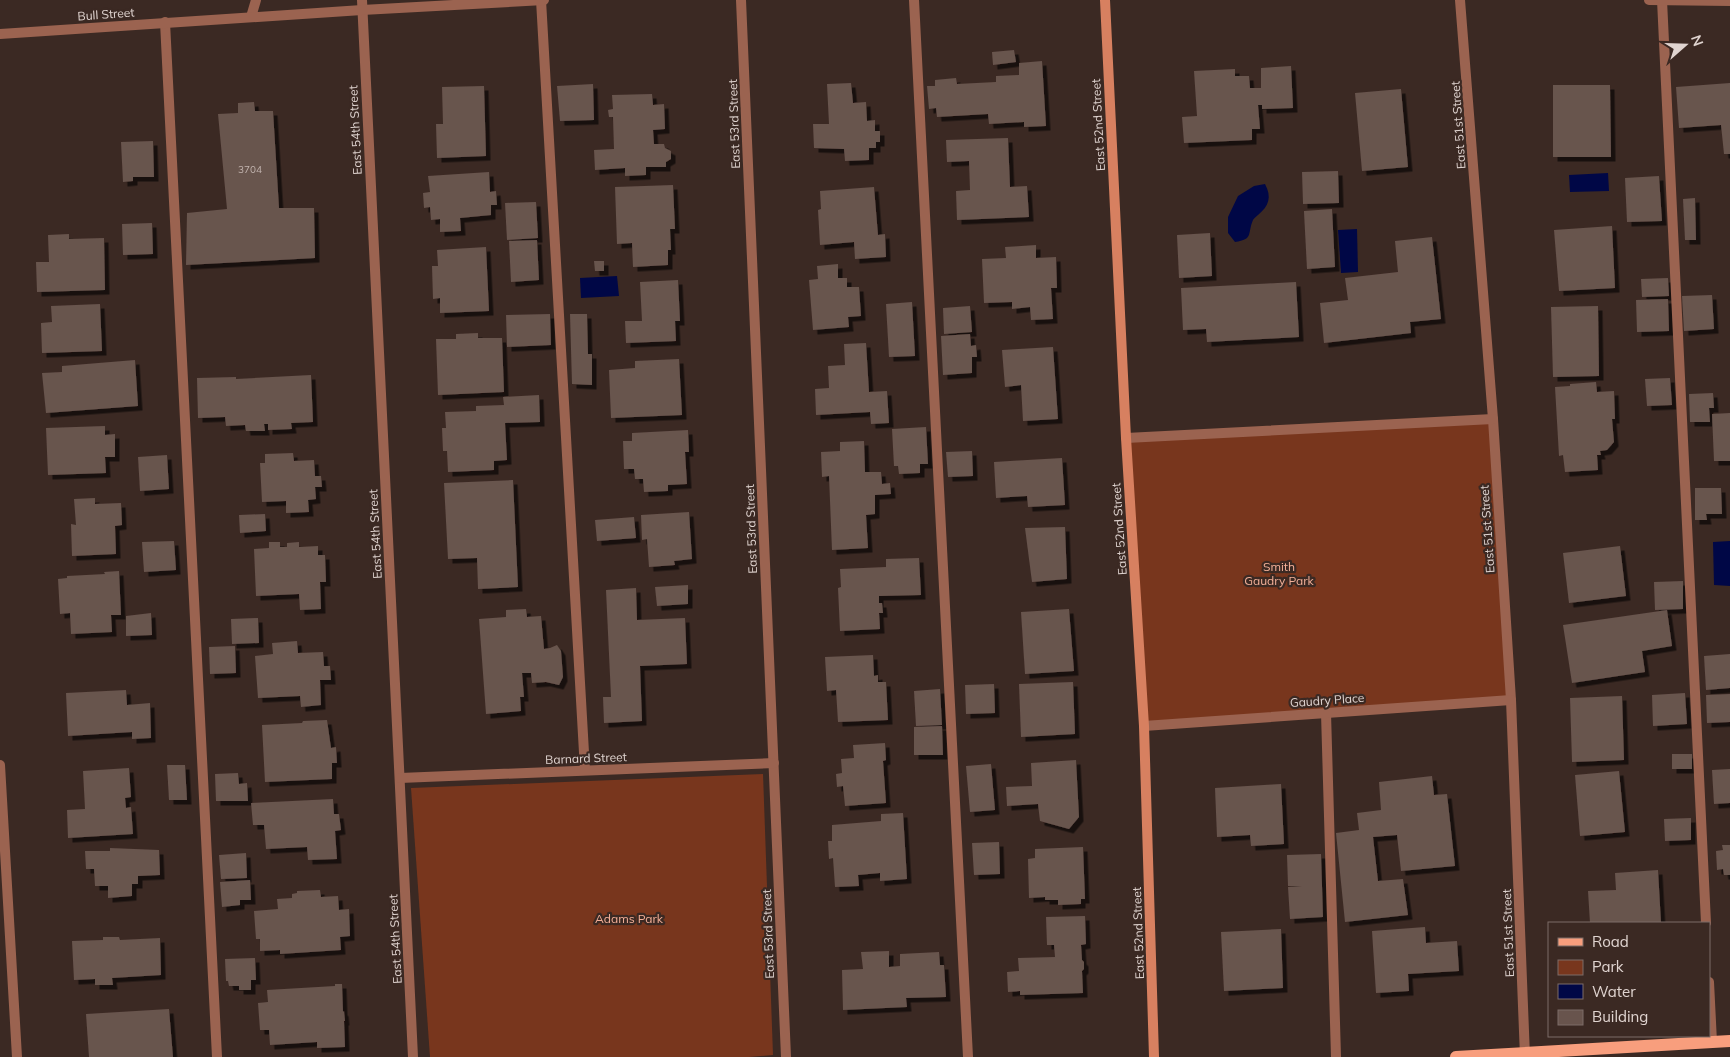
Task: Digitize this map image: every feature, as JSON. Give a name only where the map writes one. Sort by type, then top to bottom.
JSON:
[{"type":"main road","name":"East 52nd Street","points":[[1105,0],[1126,438],[1144,726],[1154,1057]]},
{"type":"main road","points":[[1456,1057],[1525,1055],[1730,1042]]},
{"type":"street","points":[[251,17],[256,0]]},
{"type":"street","points":[[542,0],[586,770]]},
{"type":"street","name":"Bull Street","points":[[0,34],[251,17],[362,5],[542,0]]},
{"type":"street","name":"East 53rd Street","points":[[741,0],[786,1057]]},
{"type":"street","points":[[914,0],[968,1057]]},
{"type":"street","name":"East 51st Street","points":[[1460,0],[1493,419],[1511,700],[1525,1055]]},
{"type":"street","points":[[1649,0],[1730,1]]},
{"type":"street","points":[[1662,0],[1706,922]]},
{"type":"street","name":"East 54th Street","points":[[362,5],[413,1057]]},
{"type":"street","points":[[165,22],[217,1057]]},
{"type":"street","points":[[1126,438],[1493,419]]},
{"type":"street","name":"Gaudry Place","points":[[1144,726],[1511,700]]},
{"type":"street","points":[[1326,713],[1336,1057]]},
{"type":"street","name":"Barnard Street","points":[[400,778],[774,763]]},
{"type":"street","points":[[0,764],[17,1057]]},
{"type":"street","points":[[1710,1002],[1712,1042]]},
{"type":"green space","name":"Smith Gaudry Park","points":[[1493,419],[1511,700],[1144,726],[1126,438]]},
{"type":"green space","name":"Adams Park","points":[[763,774],[773,1055],[749,1057],[430,1057],[411,788]]},
{"type":"water","points":[[1608,173],[1609,191],[1570,192],[1569,175]]},
{"type":"water","points":[[1265,184],[1269,197],[1267,205],[1253,220],[1249,235],[1241,241],[1235,242],[1228,233],[1228,217],[1238,196],[1254,186]]},
{"type":"water","points":[[1357,229],[1358,272],[1341,273],[1338,230]]},
{"type":"water","points":[[617,276],[619,296],[581,298],[580,278]]},
{"type":"water","points":[[1730,541],[1730,586],[1714,585],[1713,542]]},
{"type":"building","points":[[1014,50],[1016,62],[993,65],[992,52]]},
{"type":"building","points":[[1042,61],[1046,126],[1024,127],[1024,122],[989,124],[988,114],[937,117],[936,108],[929,109],[927,86],[935,86],[935,80],[956,78],[957,84],[996,82],[996,76],[1019,75],[1019,63]]},
{"type":"building","points":[[1291,66],[1293,108],[1262,109],[1262,105],[1258,105],[1260,129],[1252,129],[1252,140],[1184,143],[1182,117],[1197,116],[1194,71],[1235,69],[1235,76],[1249,76],[1250,88],[1261,88],[1261,68]]},
{"type":"building","points":[[851,83],[853,103],[866,102],[867,121],[875,120],[875,131],[880,131],[880,142],[876,142],[876,148],[869,148],[869,160],[845,161],[844,149],[814,148],[813,124],[829,124],[827,84]]},
{"type":"building","points":[[1730,83],[1730,154],[1724,154],[1721,125],[1679,128],[1676,87]]},
{"type":"building","points":[[593,84],[594,120],[560,121],[557,86]]},
{"type":"building","points":[[1553,85],[1610,85],[1611,157],[1553,157]]},
{"type":"building","points":[[484,86],[486,156],[437,158],[436,124],[443,124],[442,87]]},
{"type":"building","points":[[1401,89],[1408,167],[1362,171],[1355,93]]},
{"type":"building","points":[[652,94],[653,105],[664,104],[665,129],[653,130],[654,144],[664,144],[665,148],[671,151],[671,159],[666,162],[666,167],[646,167],[646,175],[625,176],[625,168],[595,170],[594,150],[614,149],[613,117],[609,117],[608,110],[613,109],[612,95]]},
{"type":"building","points":[[254,102],[255,111],[273,111],[279,208],[314,208],[315,258],[186,265],[187,213],[227,209],[218,114],[238,113],[238,103]]},
{"type":"building","points":[[1008,138],[1010,187],[1027,186],[1029,217],[957,220],[956,191],[970,190],[969,161],[947,162],[946,140]]},
{"type":"building","points":[[153,141],[154,177],[133,177],[133,181],[123,182],[121,142]]},
{"type":"building","points":[[1338,171],[1339,203],[1303,204],[1302,172]]},
{"type":"building","points":[[489,172],[490,192],[496,191],[497,205],[491,205],[491,215],[460,218],[461,231],[440,232],[440,219],[431,220],[430,207],[424,208],[423,193],[430,192],[428,176]]},
{"type":"building","points":[[1659,176],[1662,221],[1627,222],[1625,178]]},
{"type":"building","points":[[673,185],[675,229],[670,229],[671,250],[668,250],[668,265],[633,267],[632,243],[617,244],[615,187]]},
{"type":"building","points":[[874,187],[878,235],[885,234],[886,257],[855,259],[854,242],[820,245],[818,210],[821,209],[820,191]]},
{"type":"building","points":[[1695,198],[1696,240],[1685,240],[1683,199]]},
{"type":"building","points":[[536,202],[538,238],[507,240],[505,203]]},
{"type":"building","points":[[1332,209],[1335,267],[1307,269],[1304,211]]},
{"type":"building","points":[[152,223],[153,254],[123,255],[122,224]]},
{"type":"building","points":[[1612,226],[1615,288],[1559,291],[1554,230]]},
{"type":"building","points":[[1210,233],[1212,276],[1179,278],[1177,235]]},
{"type":"building","points":[[69,234],[69,239],[104,238],[105,290],[37,292],[36,262],[49,262],[48,235]]},
{"type":"building","points":[[1432,237],[1441,319],[1410,322],[1411,333],[1324,343],[1320,303],[1348,300],[1345,278],[1398,272],[1395,241]]},
{"type":"building","points":[[537,240],[539,280],[511,282],[509,241]]},
{"type":"building","points":[[1036,245],[1036,258],[1056,257],[1057,288],[1051,288],[1053,319],[1031,320],[1030,307],[1012,309],[1012,302],[984,303],[982,259],[1006,258],[1005,247]]},
{"type":"building","points":[[486,247],[489,311],[440,313],[440,298],[433,299],[432,266],[438,266],[437,250]]},
{"type":"building","points":[[594,261],[604,261],[604,271],[595,271]]},
{"type":"building","points":[[838,264],[838,278],[847,278],[847,287],[859,287],[861,316],[848,317],[849,327],[813,330],[809,280],[818,279],[817,266]]},
{"type":"building","points":[[1668,278],[1669,296],[1642,297],[1641,279]]},
{"type":"building","points":[[678,280],[680,321],[675,321],[676,341],[626,343],[625,321],[642,321],[640,282]]},
{"type":"building","points":[[1296,282],[1299,337],[1207,342],[1206,329],[1183,330],[1181,288]]},
{"type":"building","points":[[1712,295],[1714,329],[1684,331],[1682,296]]},
{"type":"building","points":[[1668,299],[1669,331],[1637,332],[1636,300]]},
{"type":"building","points":[[912,302],[915,356],[889,357],[886,304]]},
{"type":"building","points":[[100,304],[102,351],[42,353],[41,323],[52,322],[51,306]]},
{"type":"building","points":[[970,306],[972,332],[944,334],[943,308]]},
{"type":"building","points":[[1598,306],[1599,376],[1553,377],[1551,307]]},
{"type":"building","points":[[550,314],[551,345],[507,347],[506,315]]},
{"type":"building","points":[[570,314],[587,314],[588,354],[592,354],[592,385],[572,384]]},
{"type":"building","points":[[478,333],[478,338],[502,338],[504,392],[438,395],[436,339],[456,339],[456,334]]},
{"type":"building","points":[[970,334],[971,346],[976,345],[977,357],[972,357],[972,373],[943,375],[941,336]]},
{"type":"building","points":[[866,343],[869,392],[887,391],[889,423],[871,424],[870,412],[816,415],[815,389],[829,388],[828,366],[845,365],[844,344]]},
{"type":"building","points":[[1053,347],[1058,419],[1023,421],[1021,385],[1005,387],[1002,350]]},
{"type":"building","points":[[679,359],[682,415],[611,418],[609,370],[635,368],[635,361]]},
{"type":"building","points":[[135,360],[138,406],[46,413],[42,373],[62,372],[62,366]]},
{"type":"building","points":[[311,375],[313,422],[291,423],[292,429],[268,430],[268,424],[264,424],[265,431],[246,431],[245,425],[226,426],[225,417],[198,418],[197,378],[236,377],[236,379]]},
{"type":"building","points":[[1670,378],[1672,405],[1647,406],[1645,379]]},
{"type":"building","points":[[1596,382],[1597,392],[1614,391],[1615,419],[1612,419],[1614,442],[1607,450],[1600,451],[1601,455],[1597,455],[1598,470],[1565,472],[1563,455],[1559,456],[1555,387]]},
{"type":"building","points":[[1713,393],[1714,408],[1709,408],[1710,422],[1690,422],[1689,394]]},
{"type":"building","points":[[539,395],[540,422],[505,423],[507,460],[494,461],[494,470],[448,472],[447,451],[443,451],[442,428],[446,428],[445,412],[476,411],[476,406],[504,405],[503,397]]},
{"type":"building","points":[[1730,413],[1730,461],[1714,461],[1712,414]]},
{"type":"building","points":[[105,426],[105,435],[115,434],[115,457],[105,457],[106,473],[48,475],[46,428]]},
{"type":"building","points":[[926,427],[928,464],[920,464],[920,473],[899,474],[898,466],[894,466],[892,429]]},
{"type":"building","points":[[688,430],[689,452],[685,452],[687,484],[668,485],[668,491],[644,492],[643,479],[635,479],[634,469],[624,469],[623,441],[632,441],[632,433]]},
{"type":"building","points":[[864,441],[865,472],[881,472],[882,484],[890,483],[891,494],[875,495],[875,514],[866,515],[868,548],[832,550],[829,476],[822,477],[821,452],[840,451],[840,442]]},
{"type":"building","points":[[972,451],[973,476],[948,477],[946,452]]},
{"type":"building","points":[[293,453],[294,461],[314,460],[315,476],[321,476],[322,487],[315,487],[316,499],[308,500],[309,512],[286,513],[286,501],[262,502],[260,463],[265,463],[265,454]]},
{"type":"building","points":[[167,455],[169,489],[140,491],[138,457]]},
{"type":"building","points":[[1062,458],[1065,505],[1028,507],[1027,496],[996,498],[994,462]]},
{"type":"building","points":[[513,480],[518,587],[478,589],[477,558],[448,559],[444,483]]},
{"type":"building","points":[[1695,488],[1721,488],[1722,514],[1706,514],[1707,520],[1695,520]]},
{"type":"building","points":[[95,498],[95,504],[121,503],[122,525],[115,526],[116,554],[72,556],[71,524],[76,525],[74,499]]},
{"type":"building","points":[[689,512],[692,559],[674,561],[675,565],[649,567],[647,539],[642,540],[641,515]]},
{"type":"building","points":[[265,514],[266,531],[240,533],[239,515]]},
{"type":"building","points":[[634,517],[636,538],[597,541],[595,520]]},
{"type":"building","points":[[1065,527],[1067,579],[1032,582],[1025,528]]},
{"type":"building","points":[[174,541],[176,570],[144,572],[142,542]]},
{"type":"building","points":[[269,542],[280,542],[280,547],[287,547],[287,543],[299,542],[299,547],[318,546],[318,555],[325,555],[326,582],[320,582],[321,609],[300,610],[299,594],[256,596],[254,549],[269,548]]},
{"type":"building","points":[[1620,546],[1626,596],[1569,603],[1563,553]]},
{"type":"building","points":[[919,558],[921,595],[879,596],[879,603],[882,603],[883,613],[879,613],[880,629],[840,631],[838,588],[841,587],[840,569],[886,567],[886,559]]},
{"type":"building","points":[[119,571],[121,615],[111,615],[112,632],[71,634],[70,613],[60,614],[58,579],[67,578],[67,576],[105,574],[104,572]]},
{"type":"building","points":[[1683,581],[1683,609],[1655,610],[1654,582]]},
{"type":"building","points":[[688,585],[688,604],[657,606],[655,587]]},
{"type":"building","points":[[636,588],[637,620],[685,618],[687,664],[640,666],[642,721],[604,723],[603,697],[611,697],[606,590]]},
{"type":"building","points":[[526,609],[527,617],[541,616],[544,649],[557,645],[561,651],[563,677],[559,685],[546,682],[532,683],[531,673],[522,673],[524,697],[520,697],[521,711],[486,714],[479,619],[506,617],[506,610]]},
{"type":"building","points":[[1069,609],[1074,671],[1025,674],[1021,612]]},
{"type":"building","points":[[1667,610],[1672,646],[1642,651],[1645,672],[1572,683],[1563,625]]},
{"type":"building","points":[[151,613],[152,635],[126,636],[126,616]]},
{"type":"building","points":[[258,618],[259,643],[232,644],[231,619]]},
{"type":"building","points":[[297,641],[298,653],[323,652],[324,666],[330,666],[331,680],[320,680],[321,705],[301,707],[300,696],[258,698],[255,656],[273,654],[272,643]]},
{"type":"building","points":[[235,646],[236,673],[210,674],[209,647]]},
{"type":"building","points":[[1730,654],[1730,688],[1706,690],[1704,656]]},
{"type":"building","points":[[873,655],[874,676],[878,675],[878,682],[886,682],[888,720],[838,722],[836,690],[827,691],[825,657]]},
{"type":"building","points":[[1073,682],[1075,734],[1021,737],[1019,684]]},
{"type":"building","points":[[994,684],[995,713],[966,714],[965,685]]},
{"type":"building","points":[[940,689],[942,725],[916,726],[914,691]]},
{"type":"building","points":[[126,690],[127,705],[150,703],[151,738],[132,739],[132,732],[68,736],[66,693]]},
{"type":"building","points":[[1685,693],[1687,724],[1653,726],[1652,695]]},
{"type":"building","points":[[1730,694],[1730,722],[1707,723],[1706,695]]},
{"type":"building","points":[[1622,696],[1624,760],[1572,762],[1570,698]]},
{"type":"building","points":[[327,720],[331,748],[336,747],[337,763],[332,763],[332,779],[265,782],[262,725]]},
{"type":"building","points":[[942,726],[943,755],[914,755],[914,727]]},
{"type":"building","points":[[885,743],[886,760],[883,761],[886,803],[845,806],[843,786],[837,787],[836,774],[842,773],[841,759],[854,758],[853,745]]},
{"type":"building","points":[[1672,754],[1692,754],[1692,769],[1672,769]]},
{"type":"building","points":[[1076,760],[1079,817],[1069,829],[1040,821],[1038,804],[1007,806],[1006,787],[1032,786],[1031,763]]},
{"type":"building","points":[[991,764],[995,810],[970,812],[966,766]]},
{"type":"building","points":[[167,765],[185,765],[187,800],[169,800]]},
{"type":"building","points":[[129,768],[131,797],[125,798],[126,808],[131,807],[133,834],[68,838],[67,810],[85,809],[83,771]]},
{"type":"building","points":[[1730,769],[1730,803],[1714,804],[1712,770]]},
{"type":"building","points":[[1619,771],[1625,832],[1580,836],[1575,775]]},
{"type":"building","points":[[238,773],[239,784],[247,783],[248,801],[216,801],[215,774]]},
{"type":"building","points":[[1432,776],[1434,795],[1447,794],[1455,866],[1401,871],[1397,835],[1373,837],[1378,881],[1403,879],[1408,915],[1345,922],[1336,833],[1359,830],[1357,813],[1381,810],[1379,782]]},
{"type":"building","points":[[1281,784],[1284,844],[1251,846],[1250,835],[1217,837],[1215,788]]},
{"type":"building","points":[[333,799],[334,814],[339,814],[341,830],[335,831],[337,859],[308,860],[307,847],[266,849],[264,825],[253,825],[251,803]]},
{"type":"building","points":[[903,813],[907,879],[880,881],[880,873],[858,875],[859,886],[835,887],[833,858],[829,859],[828,841],[832,841],[832,825],[881,821],[881,814]]},
{"type":"building","points":[[1691,818],[1691,840],[1665,841],[1664,819]]},
{"type":"building","points":[[999,842],[1000,874],[974,875],[972,843]]},
{"type":"building","points":[[1722,845],[1730,845],[1730,875],[1724,875],[1723,869],[1717,870],[1716,851],[1723,850]]},
{"type":"building","points":[[1083,847],[1085,899],[1081,899],[1081,904],[1058,905],[1058,900],[1045,900],[1045,897],[1029,898],[1028,859],[1035,858],[1035,849]]},
{"type":"building","points":[[110,848],[159,850],[160,875],[138,876],[138,884],[132,884],[132,896],[108,898],[108,886],[95,886],[94,869],[86,869],[85,851],[110,851]]},
{"type":"building","points":[[246,853],[247,878],[221,879],[219,855]]},
{"type":"building","points":[[1321,854],[1323,917],[1290,919],[1288,887],[1302,886],[1288,886],[1287,855]]},
{"type":"building","points":[[1658,870],[1661,922],[1590,922],[1588,891],[1616,890],[1615,873]]},
{"type":"building","points":[[250,880],[251,900],[240,900],[240,905],[222,907],[220,882]]},
{"type":"building","points":[[320,890],[321,897],[338,896],[339,910],[349,909],[350,936],[340,937],[341,950],[280,954],[280,950],[260,951],[260,939],[256,939],[254,911],[278,909],[277,899],[292,898],[292,894],[297,893],[297,891]]},
{"type":"building","points":[[1085,916],[1086,944],[1081,945],[1082,960],[1084,962],[1084,969],[1082,971],[1083,993],[1020,995],[1020,991],[1008,992],[1007,972],[1019,971],[1018,958],[1055,957],[1054,945],[1047,945],[1046,917]]},
{"type":"building","points":[[1425,927],[1426,943],[1457,941],[1459,971],[1408,974],[1409,991],[1376,993],[1372,931]]},
{"type":"building","points":[[1281,929],[1283,988],[1224,991],[1221,932]]},
{"type":"building","points":[[103,937],[119,937],[120,940],[160,938],[161,975],[112,978],[113,985],[95,985],[95,979],[74,980],[72,941],[103,940]]},
{"type":"building","points":[[889,951],[889,967],[900,966],[900,954],[939,952],[940,965],[944,965],[946,997],[906,998],[907,1007],[843,1010],[842,970],[863,969],[861,952]]},
{"type":"building","points":[[255,958],[256,980],[251,980],[251,990],[239,990],[239,986],[229,986],[228,981],[226,981],[225,959]]},
{"type":"building","points":[[335,984],[342,984],[345,1047],[317,1048],[317,1042],[270,1045],[269,1030],[260,1030],[258,1003],[268,1002],[267,990],[335,986]]},
{"type":"building","points":[[169,1009],[173,1057],[89,1057],[86,1014]]}]
